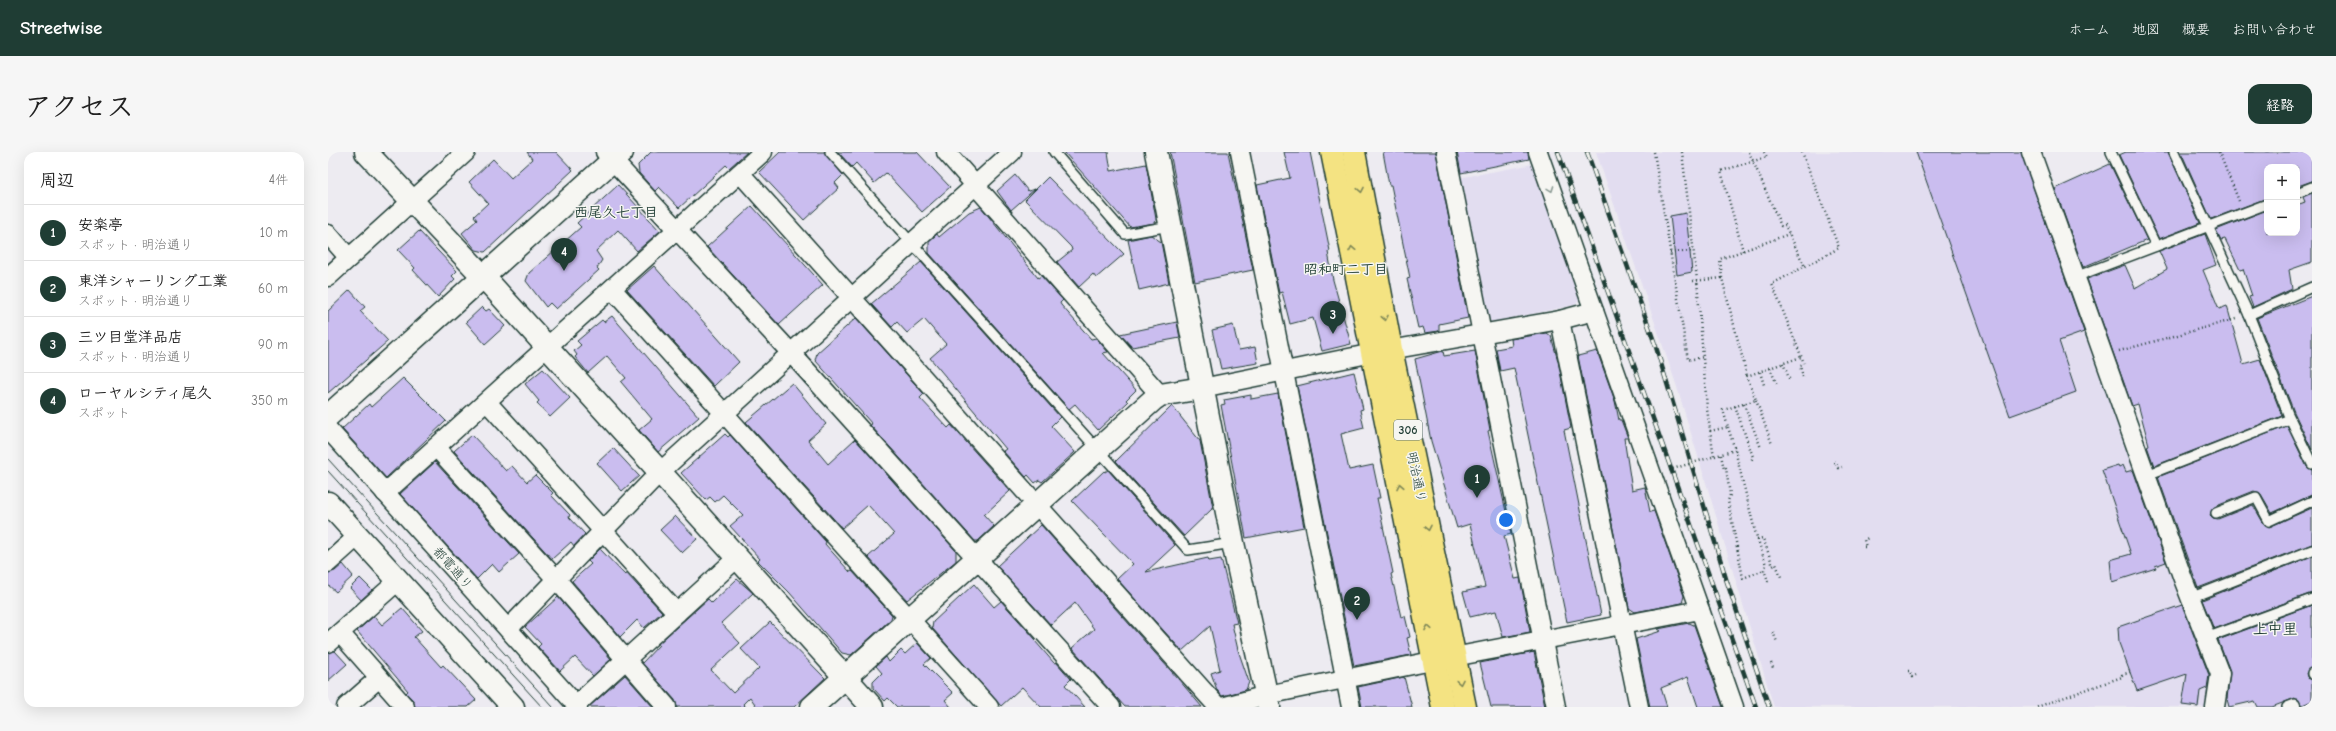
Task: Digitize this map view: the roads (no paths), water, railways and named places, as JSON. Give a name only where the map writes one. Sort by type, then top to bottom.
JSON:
[{"type":"main road","name":"明治通り","points":[[1332,152],[1382,351],[1444,658],[1465,707]]},
{"type":"main road","name":"明治通り","points":[[1354,152],[1382,351]]},
{"type":"main road","name":"明治通り","points":[[1443,707],[1444,658]]},
{"type":"street","points":[[366,152],[484,276],[872,707]]},
{"type":"street","points":[[328,277],[466,152]]},
{"type":"street","points":[[385,493],[548,348],[763,152]]},
{"type":"street","points":[[946,152],[1160,395]]},
{"type":"street","points":[[508,629],[660,472],[1012,152]]},
{"type":"street","points":[[1156,152],[1233,543],[1268,701]]},
{"type":"street","points":[[1240,152],[1351,707]]},
{"type":"street","points":[[1446,152],[1556,707]]},
{"type":"street","points":[[1538,152],[1734,707]]},
{"type":"street","points":[[2031,152],[2190,598],[2220,674],[2215,707]]},
{"type":"street","points":[[328,416],[484,276],[613,155],[677,230],[791,353],[1111,707]]},
{"type":"street","points":[[740,173],[1218,707]]},
{"type":"street","points":[[328,234],[350,258]]},
{"type":"street","points":[[612,289],[989,707]]},
{"type":"street","points":[[812,707],[978,560],[1160,395],[1202,388],[1382,351],[1560,320],[1594,311]]},
{"type":"street","points":[[1560,320],[1639,707]]},
{"type":"street","points":[[487,402],[677,613]]},
{"type":"street","name":"都電通り","points":[[328,429],[577,706]]},
{"type":"street","points":[[436,447],[556,579],[667,707]]},
{"type":"street","points":[[328,503],[513,707]]},
{"type":"street","points":[[328,563],[358,536]]},
{"type":"street","points":[[577,706],[737,558]]},
{"type":"street","points":[[398,581],[334,638],[379,678],[405,707]]},
{"type":"street","points":[[1222,707],[1268,701],[1346,680],[1444,658],[1543,641],[1700,610]]},
{"type":"street","points":[[346,707],[379,678]]},
{"type":"lane","points":[[830,152],[1099,449],[1188,550],[1233,543]]},
{"type":"lane","points":[[1054,152],[1125,234],[1170,226]]},
{"type":"lane","points":[[2111,152],[2156,246]]},
{"type":"lane","points":[[2174,152],[2249,316],[2290,419],[2312,464]]},
{"type":"lane","points":[[2300,192],[2312,188]]},
{"type":"lane","points":[[2075,277],[2264,205]]},
{"type":"lane","points":[[2249,316],[2312,286]]},
{"type":"lane","points":[[2147,475],[2290,419]]},
{"type":"lane","points":[[2216,513],[2256,497],[2269,521],[2312,502]]},
{"type":"lane","points":[[2190,598],[2312,550]]},
{"type":"lane","points":[[2206,638],[2312,599]]},
{"type":"lane","points":[[2287,707],[2295,704],[2296,707]]},
{"type":"tram line","points":[[328,459],[553,707]]},
{"type":"tram line","points":[[328,471],[542,707]]},
{"type":"railway","points":[[1558,152],[1756,707]]},
{"type":"railway","points":[[1587,152],[1656,347],[1727,582],[1769,707]]},
{"type":"place","name":"ローヤルシティ尾久","points":[[564,271]]},
{"type":"place","name":"三ツ目堂洋品店","points":[[1333,334]]},
{"type":"place","name":"安楽亭","points":[[1477,498]]},
{"type":"place","name":"東洋シャーリング工業","points":[[1357,620]]},
{"type":"district","name":"西尾久七丁目","points":[[616,212]]},
{"type":"district","name":"昭和町二丁目","points":[[1346,269]]},
{"type":"district","name":"上中里","points":[[2275,629]]}]
